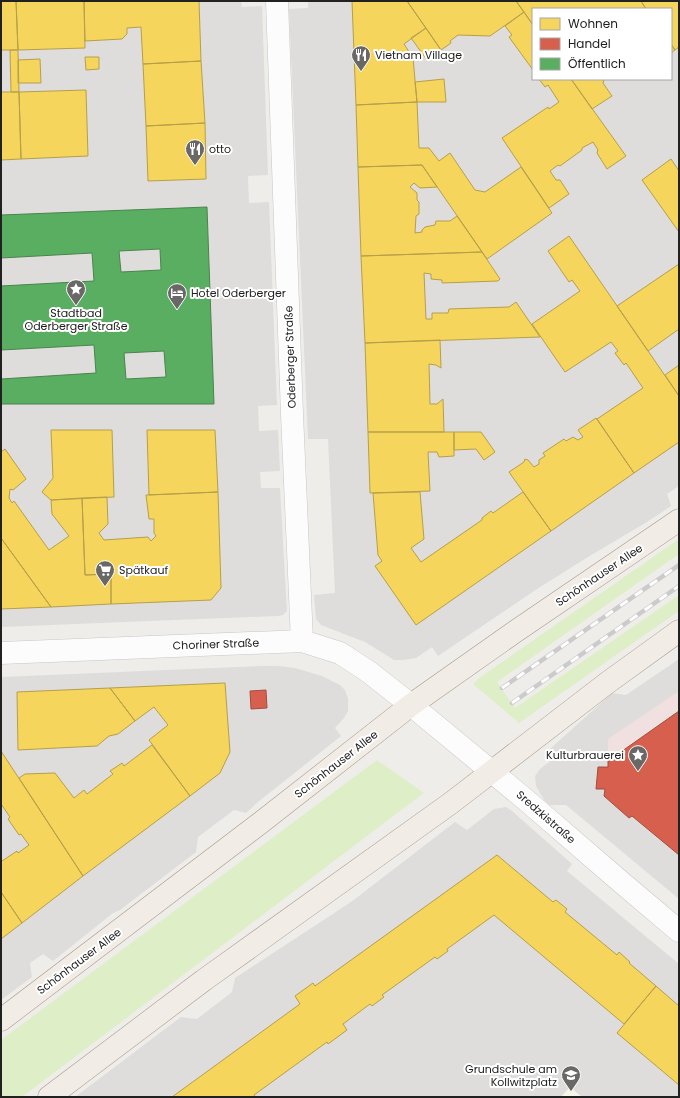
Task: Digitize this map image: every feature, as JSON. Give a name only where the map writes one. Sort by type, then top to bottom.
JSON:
[{"type":"main road","name":"Schönhauser Allee","points":[[1,1020],[259,824],[411,705],[516,631],[679,520]]},
{"type":"main road","points":[[49,1097],[204,980],[451,803],[607,683],[679,631]]},
{"type":"street","name":"Oderberger Straße","points":[[277,1],[302,641]]},
{"type":"street","name":"Choriner Straße","points":[[1,653],[302,641],[340,653],[369,672],[411,705]]},
{"type":"street","name":"Sredzkistraße","points":[[411,705],[526,800],[679,931]]},
{"type":"shaded area","points":[[1,1],[241,1],[242,7],[262,6],[268,175],[248,176],[249,203],[269,202],[277,405],[258,406],[259,431],[278,430],[280,471],[260,472],[261,488],[280,488],[287,611],[283,615],[1,627]]},
{"type":"shaded area","points":[[308,1],[679,1],[679,486],[667,494],[671,506],[537,589],[438,656],[432,647],[416,658],[394,660],[365,642],[321,625],[316,619],[314,595],[335,593],[328,439],[308,439],[289,9],[308,8]]},
{"type":"shaded area","points":[[679,659],[679,899],[566,805],[549,805],[536,786],[535,776],[540,769],[557,756],[550,749],[612,693],[626,695]]},
{"type":"shaded area","points":[[261,666],[295,668],[322,676],[340,685],[345,690],[348,699],[348,711],[335,728],[341,736],[246,813],[234,810],[198,837],[196,852],[120,910],[113,913],[53,961],[43,954],[30,963],[32,977],[1,1000],[1,677]]},
{"type":"shaded area","name":"Kulturbrauerei","points":[[679,691],[679,855],[632,816],[604,796],[605,789],[596,789],[598,767],[608,766],[608,739]]},
{"type":"shaded area","points":[[506,807],[572,864],[567,871],[679,964],[679,1097],[75,1097],[181,1017],[197,1019],[232,992],[235,978],[351,902],[455,822],[467,830],[494,809]]},
{"type":"shaded area","name":"Grundschule am Kollwitzplatz","points":[[570,1087],[582,1097],[561,1097]]},
{"type":"green space","points":[[679,539],[679,554],[497,682],[515,708],[679,595],[679,611],[519,723],[473,684],[479,678]]},
{"type":"green space","points":[[377,760],[424,793],[22,1097],[1,1097],[1,1040]]},
{"type":"building: Wohnen","points":[[1,1],[16,1],[18,50],[1,50]]},
{"type":"building: Wohnen","points":[[16,1],[84,1],[85,48],[18,50]]},
{"type":"building: Wohnen","points":[[84,1],[199,1],[201,61],[143,64],[141,27],[127,28],[127,34],[122,39],[85,41]]},
{"type":"building: Wohnen","points":[[352,1],[407,1],[426,28],[404,44],[413,58],[417,102],[356,105]]},
{"type":"building: Wohnen","points":[[407,1],[516,1],[524,12],[490,36],[458,35],[450,41],[451,43],[441,50]]},
{"type":"building: Wohnen","points":[[516,1],[641,1],[645,8],[532,8],[532,24]]},
{"type":"building: Wohnen","points":[[641,1],[679,1],[679,47],[675,50],[672,46],[672,8],[645,8]]},
{"type":"building: Wohnen","points":[[524,12],[532,24],[532,69],[509,37],[512,35],[505,26]]},
{"type":"building: Wohnen","points":[[426,28],[441,50],[427,60],[411,38]]},
{"type":"building: Wohnen","points":[[672,46],[675,50],[672,52]]},
{"type":"building: Wohnen","points":[[10,50],[18,50],[19,92],[11,92]]},
{"type":"building: Wohnen","points":[[85,57],[99,57],[99,69],[86,70]]},
{"type":"building: Wohnen","points":[[40,59],[41,83],[18,83],[18,60]]},
{"type":"building: Wohnen","points":[[201,61],[205,123],[146,126],[143,64]]},
{"type":"building: Wohnen","points":[[444,79],[446,102],[417,102],[415,82]]},
{"type":"building: Wohnen","points":[[540,80],[572,80],[626,156],[607,169],[597,153],[598,150],[593,142],[582,148],[582,150],[560,166],[558,165],[550,171],[556,180],[560,180],[569,194],[549,208],[502,138],[548,107],[549,109],[559,102],[548,85],[545,87]]},
{"type":"building: Wohnen","points":[[572,80],[604,80],[603,83],[612,96],[592,109]]},
{"type":"building: Wohnen","points":[[86,90],[88,156],[21,159],[19,92]]},
{"type":"building: Wohnen","points":[[1,92],[19,92],[21,159],[1,160]]},
{"type":"building: Wohnen","points":[[417,102],[419,148],[429,148],[439,161],[450,153],[475,190],[485,192],[521,167],[552,213],[487,259],[422,165],[358,167],[356,105]]},
{"type":"building: Wohnen","points":[[205,123],[206,179],[148,181],[146,126]]},
{"type":"building: Wohnen","points":[[671,159],[679,171],[679,232],[642,180]]},
{"type":"building: Wohnen","points":[[422,165],[437,187],[420,188],[414,183],[410,187],[417,193],[417,200],[419,202],[419,214],[416,216],[415,233],[422,232],[425,227],[435,225],[436,221],[450,221],[457,216],[482,252],[361,256],[358,167]]},
{"type":"building: Wohnen","points":[[569,236],[679,396],[679,442],[634,473],[597,419],[643,388],[626,363],[624,365],[615,353],[618,351],[611,342],[565,372],[532,324],[580,291],[572,280],[569,282],[548,251]]},
{"type":"building: Wohnen","points":[[482,252],[500,279],[498,281],[442,283],[442,280],[431,279],[431,274],[424,273],[426,319],[432,319],[432,313],[448,313],[449,309],[509,307],[516,302],[540,337],[365,343],[361,256]]},
{"type":"building: Wohnen","points":[[679,264],[679,329],[648,351],[617,306]]},
{"type":"building: Wohnen","points":[[440,340],[441,368],[436,365],[429,364],[430,404],[437,404],[443,399],[444,432],[368,432],[365,343]]},
{"type":"building: Wohnen","points":[[679,365],[679,396],[665,375]]},
{"type":"building: Wohnen","points":[[596,418],[634,473],[551,531],[509,472],[524,462],[525,459],[528,460],[534,467],[539,464],[539,460],[545,456],[543,453],[564,439],[566,441],[573,437],[578,440],[583,437],[578,430]]},
{"type":"building: Wohnen","points":[[51,430],[112,430],[114,497],[51,500],[42,492],[53,478]]},
{"type":"building: Wohnen","points":[[147,430],[215,430],[218,492],[149,495]]},
{"type":"building: Wohnen","points":[[368,432],[454,432],[454,456],[439,457],[437,452],[428,452],[430,491],[370,493]]},
{"type":"building: Wohnen","points":[[454,432],[481,432],[495,452],[484,460],[476,449],[454,450]]},
{"type":"building: Wohnen","points":[[5,449],[26,479],[13,490],[10,489],[9,498],[12,503],[14,501],[49,550],[69,536],[52,514],[51,500],[82,498],[85,575],[111,574],[111,604],[51,607],[1,538],[1,452]]},
{"type":"building: Wohnen","points":[[218,492],[221,588],[211,600],[111,604],[111,574],[85,575],[82,498],[107,497],[108,524],[99,533],[104,540],[148,537],[151,541],[156,536],[154,533],[154,519],[149,519],[146,495]]},
{"type":"building: Wohnen","points":[[420,492],[424,539],[411,548],[421,562],[482,520],[482,518],[491,511],[493,513],[523,492],[551,531],[416,625],[375,566],[382,561],[378,555],[373,493]]},
{"type":"building: Wohnen","points":[[1,538],[51,607],[1,609]]},
{"type":"building: Wohnen","points":[[225,683],[230,752],[220,773],[190,796],[149,740],[168,725],[154,707],[135,721],[110,688]]},
{"type":"building: Wohnen","points":[[110,688],[135,721],[118,734],[109,736],[97,746],[18,750],[17,692]]},
{"type":"building: Wohnen","points":[[152,745],[190,796],[83,876],[19,778],[25,774],[55,773],[74,798],[84,790],[87,794],[113,774],[110,771],[122,763],[124,766]]},
{"type":"building: Wohnen","points":[[1,751],[83,876],[22,923],[1,892],[1,860],[2,861],[17,851],[18,853],[29,845],[21,834],[19,835],[8,819],[10,817],[1,804]]},
{"type":"building: Wohnen","points":[[497,855],[553,902],[556,900],[567,909],[565,912],[617,955],[619,952],[630,962],[629,963],[656,986],[624,1024],[494,915],[447,949],[448,951],[437,959],[435,957],[382,995],[384,997],[372,1006],[370,1004],[343,1024],[347,1030],[328,1044],[327,1042],[254,1095],[255,1097],[172,1097],[300,1004],[295,996],[313,983],[315,986]]},
{"type":"building: Wohnen","points":[[1,892],[22,923],[1,939]]},
{"type":"building: Wohnen","points":[[656,986],[679,1006],[679,1085],[617,1033]]},
{"type":"building: Handel","points":[[266,690],[267,708],[251,709],[250,691]]},
{"type":"building: Handel","name":"Kulturbrauerei","points":[[679,711],[679,855],[632,816],[629,818],[604,796],[605,789],[596,789],[598,767],[608,767],[608,761]]},
{"type":"building: Öffentlich","points":[[207,207],[214,404],[1,404],[1,379],[96,373],[94,345],[1,350],[1,286],[94,281],[92,253],[1,258],[1,215]],"holes":[[[160,249],[161,270],[121,272],[119,251]],[[164,351],[166,377],[126,379],[124,353]]]},
{"type":"railway","points":[[502,688],[679,565]]},
{"type":"railway","points":[[512,703],[679,586]]},
{"type":"place","name":"Vietnam Village","points":[[361,72]]},
{"type":"place","name":"otto","points":[[195,166]]},
{"type":"place","name":"Stadtbad Oderberger Straße","points":[[76,306]]},
{"type":"place","name":"Hotel Oderberger","points":[[177,310]]},
{"type":"place","name":"Spätkauf","points":[[105,587]]},
{"type":"place","name":"Kulturbrauerei","points":[[638,772]]},
{"type":"place","name":"Grundschule am Kollwitzplatz","points":[[571,1092]]}]
